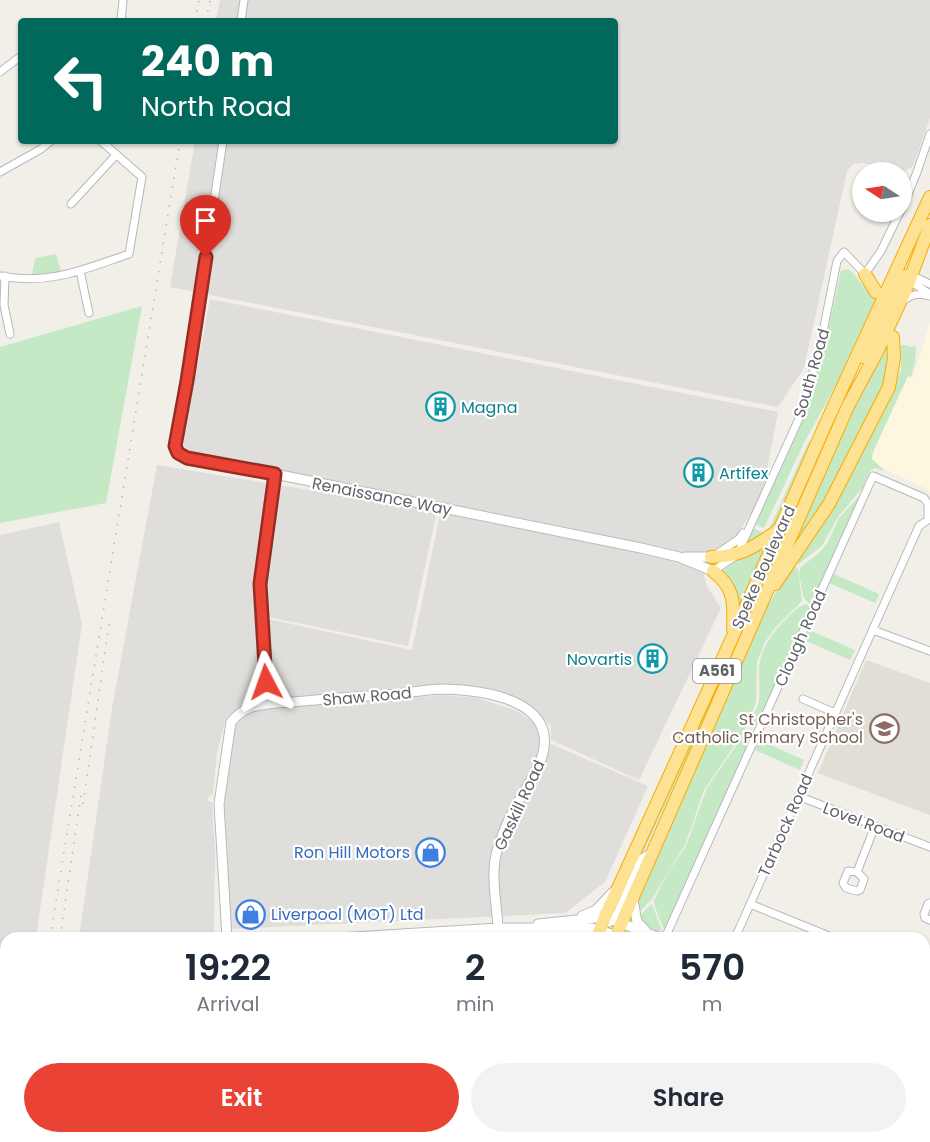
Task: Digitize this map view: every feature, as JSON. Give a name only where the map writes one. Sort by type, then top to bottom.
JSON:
[{"type":"highway","name":"Speke Boulevard","points":[[611,930],[621,882],[733,636],[846,378],[930,196]]},
{"type":"highway","name":"Speke Boulevard","points":[[611,930],[633,894],[848,405],[877,352],[899,304],[930,225]]},
{"type":"highway","points":[[865,274],[876,292]]},
{"type":"highway","name":"A561","points":[[846,378],[864,356],[899,284],[908,278]]},
{"type":"highway","points":[[759,608],[829,504],[889,387],[894,358],[893,338]]},
{"type":"highway","points":[[711,557],[737,555],[751,549],[780,529]]},
{"type":"highway","points":[[713,571],[723,579],[731,591],[734,609],[733,636]]},
{"type":"street","points":[[121,18],[123,0]]},
{"type":"street","points":[[241,18],[244,0]]},
{"type":"street","points":[[0,72],[18,58]]},
{"type":"street","points":[[912,186],[930,134]]},
{"type":"street","points":[[0,172],[47,144]]},
{"type":"street","points":[[10,334],[4,305],[2,276],[45,279],[80,271],[129,254],[142,177],[104,144]]},
{"type":"street","points":[[223,144],[175,446],[178,453],[187,458],[275,474],[260,584],[267,704]]},
{"type":"street","points":[[70,204],[116,155]]},
{"type":"street","points":[[865,274],[881,251],[895,222]]},
{"type":"street","name":"South Road","points":[[737,555],[802,412],[820,347],[834,267],[844,252],[865,274]]},
{"type":"street","points":[[901,256],[908,278],[930,295]]},
{"type":"street","points":[[80,271],[88,313]]},
{"type":"street","points":[[908,278],[930,284]]},
{"type":"street","points":[[899,304],[913,295],[930,295]]},
{"type":"street","name":"Renaissance Way","points":[[275,474],[679,557],[713,571]]},
{"type":"street","name":"Clough Road","points":[[668,932],[873,476],[924,498],[928,504],[929,520]]},
{"type":"street","name":"Tarbock Road","points":[[738,932],[919,526],[929,520]]},
{"type":"street","name":"South Road","points":[[711,557],[739,539],[750,523]]},
{"type":"street","points":[[713,571],[737,555]]},
{"type":"street","points":[[679,557],[711,557]]},
{"type":"street","points":[[873,630],[930,651]]},
{"type":"street","name":"Shaw Road","points":[[227,932],[219,804],[231,722],[248,707],[443,689],[500,696],[519,704],[539,719]]},
{"type":"street","points":[[803,699],[835,713]]},
{"type":"street","name":"Gaskill Road","points":[[498,928],[495,858],[515,808],[544,750],[543,731],[539,719]]},
{"type":"street","name":"Lovel Road","points":[[798,796],[930,847]]},
{"type":"street","points":[[857,872],[875,826]]},
{"type":"street","name":"A561","points":[[611,930],[642,859],[651,854]]},
{"type":"street","points":[[559,925],[596,910],[621,882]]},
{"type":"street","points":[[633,894],[632,903],[637,922],[648,932]]},
{"type":"street","points":[[930,903],[924,914],[925,918],[930,920]]},
{"type":"street","points":[[750,904],[819,932]]},
{"type":"street","points":[[559,925],[575,932]]},
{"type":"street","points":[[434,932],[559,925],[636,932]]},
{"type":"shaded area","points":[[220,0],[930,0],[930,118],[913,166],[912,162],[852,162],[847,171],[804,368],[778,407],[170,287],[194,144],[618,144],[618,18],[217,18]]},
{"type":"shaded area","points":[[210,299],[778,412],[763,491],[757,504],[737,535],[722,547],[710,550],[704,576],[707,586],[721,608],[639,780],[551,740],[551,726],[539,714],[520,702],[495,693],[369,693],[271,699],[268,619],[412,650],[442,504],[187,452],[183,443]]},
{"type":"shaded area","points":[[930,323],[930,492],[878,466],[872,459],[873,452],[908,376],[913,377]]},
{"type":"shaded area","points":[[157,465],[437,511],[408,646],[259,615],[261,696],[226,718],[217,753],[213,794],[208,797],[208,801],[212,802],[215,853],[214,932],[80,932],[112,708]]},
{"type":"shaded area","points":[[59,522],[82,624],[37,932],[0,932],[0,535]]},
{"type":"shaded area","name":"St Christopher's Catholic Primary School","points":[[866,660],[930,683],[930,815],[818,773]]},
{"type":"shaded area","points":[[442,695],[478,698],[517,711],[535,723],[542,740],[648,786],[605,882],[565,913],[230,929],[222,804],[227,722],[259,701],[364,702]]},
{"type":"green space","points":[[56,254],[62,275],[31,279],[35,258]]},
{"type":"green space","points":[[847,269],[875,300],[837,383],[804,443],[764,528],[755,524],[806,413],[816,384],[841,271]]},
{"type":"green space","points":[[142,306],[106,503],[0,523],[0,347]]},
{"type":"green space","points":[[889,338],[890,347],[884,385],[841,476],[775,579],[851,410]]},
{"type":"green space","points":[[901,345],[916,346],[915,362],[911,377],[908,376],[873,452],[872,459],[885,471],[874,468],[870,471],[863,487],[838,517],[822,546],[798,564],[837,502],[878,423],[901,371]]},
{"type":"green space","points":[[868,360],[617,910],[615,910],[846,394]]},
{"type":"green space","points":[[819,429],[778,522],[765,538],[742,552],[753,528],[767,534],[808,443]]},
{"type":"green space","points":[[864,491],[813,604],[808,603],[803,596],[799,573],[801,567],[820,552],[828,542],[839,518]]},
{"type":"green space","points":[[768,543],[739,614],[720,573],[737,560],[755,553]]},
{"type":"green space","points":[[793,565],[798,569],[802,601],[775,628],[765,642],[757,662],[756,702],[749,721],[704,790],[685,845],[652,899],[639,912],[637,910],[638,899],[701,750],[768,605]]},
{"type":"green space","points":[[834,574],[879,594],[875,603],[829,583]]},
{"type":"green space","points":[[806,604],[811,609],[756,728],[751,724],[759,702],[759,669],[762,654],[777,628],[796,609]]},
{"type":"green space","points":[[809,630],[855,650],[850,660],[804,640]]},
{"type":"green space","points":[[751,729],[755,733],[667,929],[663,928],[654,900],[686,846],[707,788],[747,730]]},
{"type":"green space","points":[[759,740],[804,760],[800,770],[755,750]]},
{"type":"green space","points":[[652,904],[662,931],[654,930],[639,916]]},
{"type":"railway","points":[[196,18],[199,0]]},
{"type":"railway","points":[[207,18],[210,0]]},
{"type":"railway","points":[[51,932],[180,144]]},
{"type":"railway","points":[[83,804],[110,617]]},
{"type":"railway","points":[[61,932],[81,795]]},
{"type":"place","name":"Magna","points":[[440,407]]},
{"type":"place","name":"Artifex","points":[[698,473]]},
{"type":"place","name":"Novartis","points":[[653,659]]},
{"type":"place","name":"St Christopher's Catholic Primary School","points":[[884,728]]},
{"type":"place","name":"Ron Hill Motors","points":[[431,852]]},
{"type":"place","name":"Liverpool (MOT) Ltd","points":[[250,914]]},
{"type":"route","points":[[206,257],[175,446],[178,453],[187,458],[275,474],[260,584],[266,682]]}]
